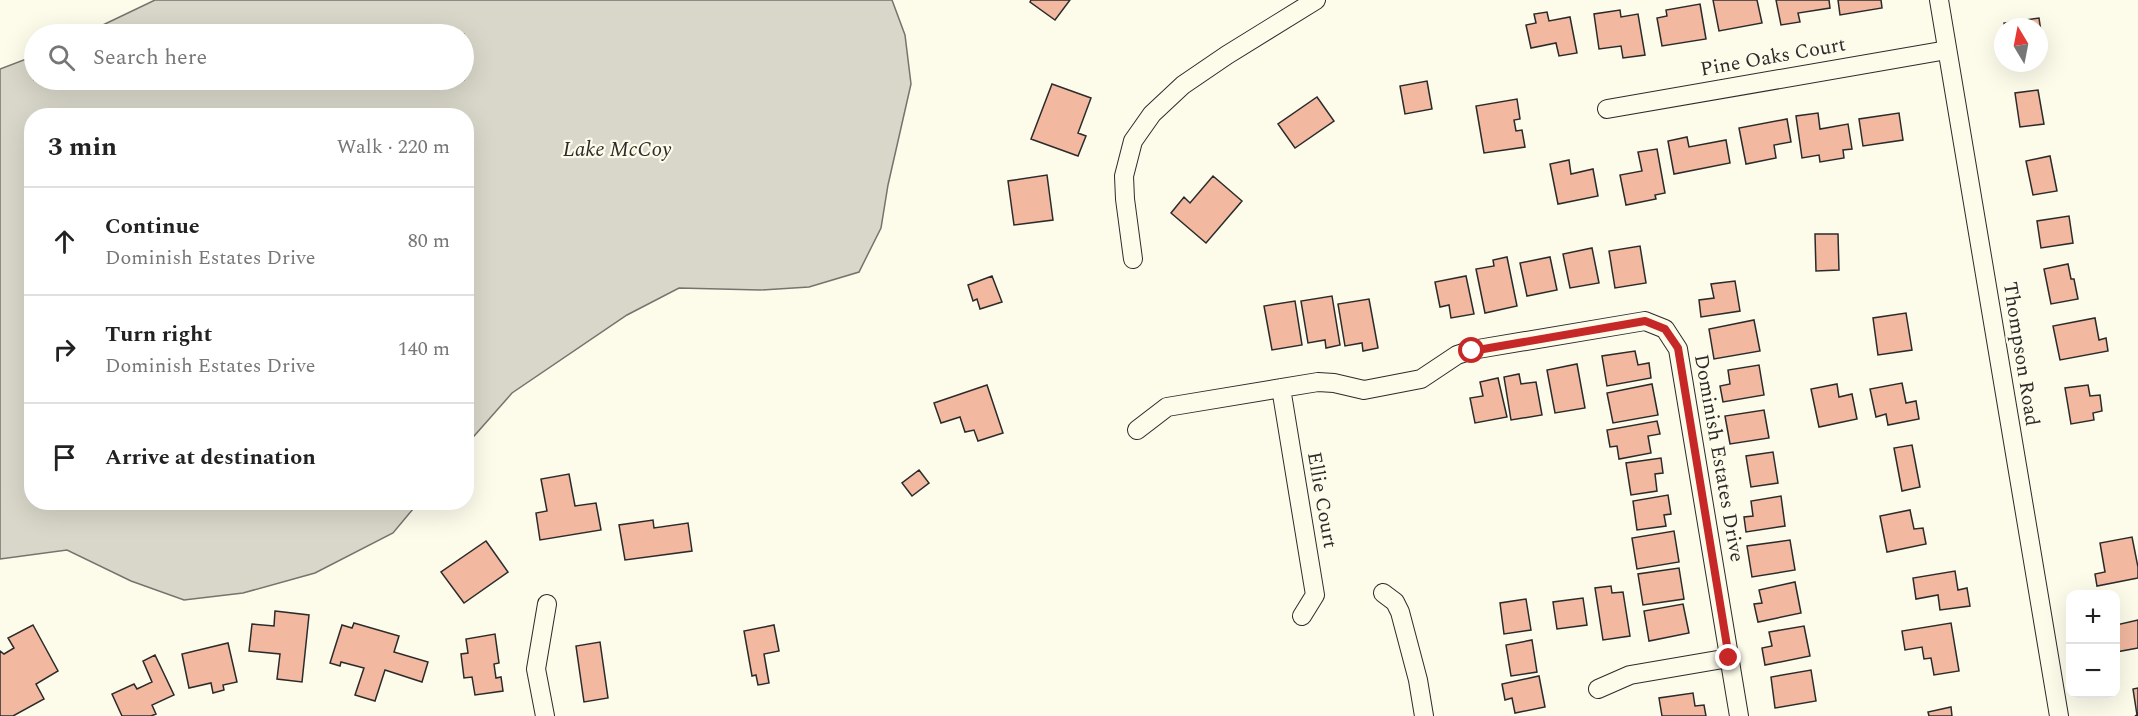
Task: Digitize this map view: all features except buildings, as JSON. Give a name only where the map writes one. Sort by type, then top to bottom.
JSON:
[{"type":"street","points":[[1133,259],[1124,176],[1133,141],[1152,114],[1184,85],[1227,55],[1316,0]]},
{"type":"street","name":"Thompson Road","points":[[1939,0],[2059,716]]},
{"type":"street","name":"Pine Oaks Court","points":[[1607,110],[1947,50]]},
{"type":"street","name":"Dominish Estates Drive","points":[[1137,430],[1167,407],[1318,382],[1364,390],[1421,379],[1457,356],[1472,351],[1645,321],[1665,329],[1678,348],[1739,716]]},
{"type":"street","name":"Ellie Court","points":[[1281,388],[1315,595],[1302,616]]},
{"type":"street","points":[[1383,593],[1395,603],[1400,612],[1418,680],[1424,716]]},
{"type":"street","points":[[544,716],[536,669],[547,604]]},
{"type":"street","points":[[1598,689],[1630,675],[1729,658]]},
{"type":"water","name":"Lake McCoy","points":[[155,0],[892,0],[905,35],[911,84],[888,185],[881,228],[859,272],[809,287],[760,290],[679,288],[627,315],[512,393],[474,436],[474,108],[24,108],[24,510],[412,510],[393,533],[315,573],[243,593],[184,600],[131,581],[67,550],[0,559],[0,69],[24,60],[24,90],[474,90],[474,24],[105,24]]},
{"type":"route","points":[[1472,351],[1645,321],[1665,329],[1678,348],[1729,658]]}]
